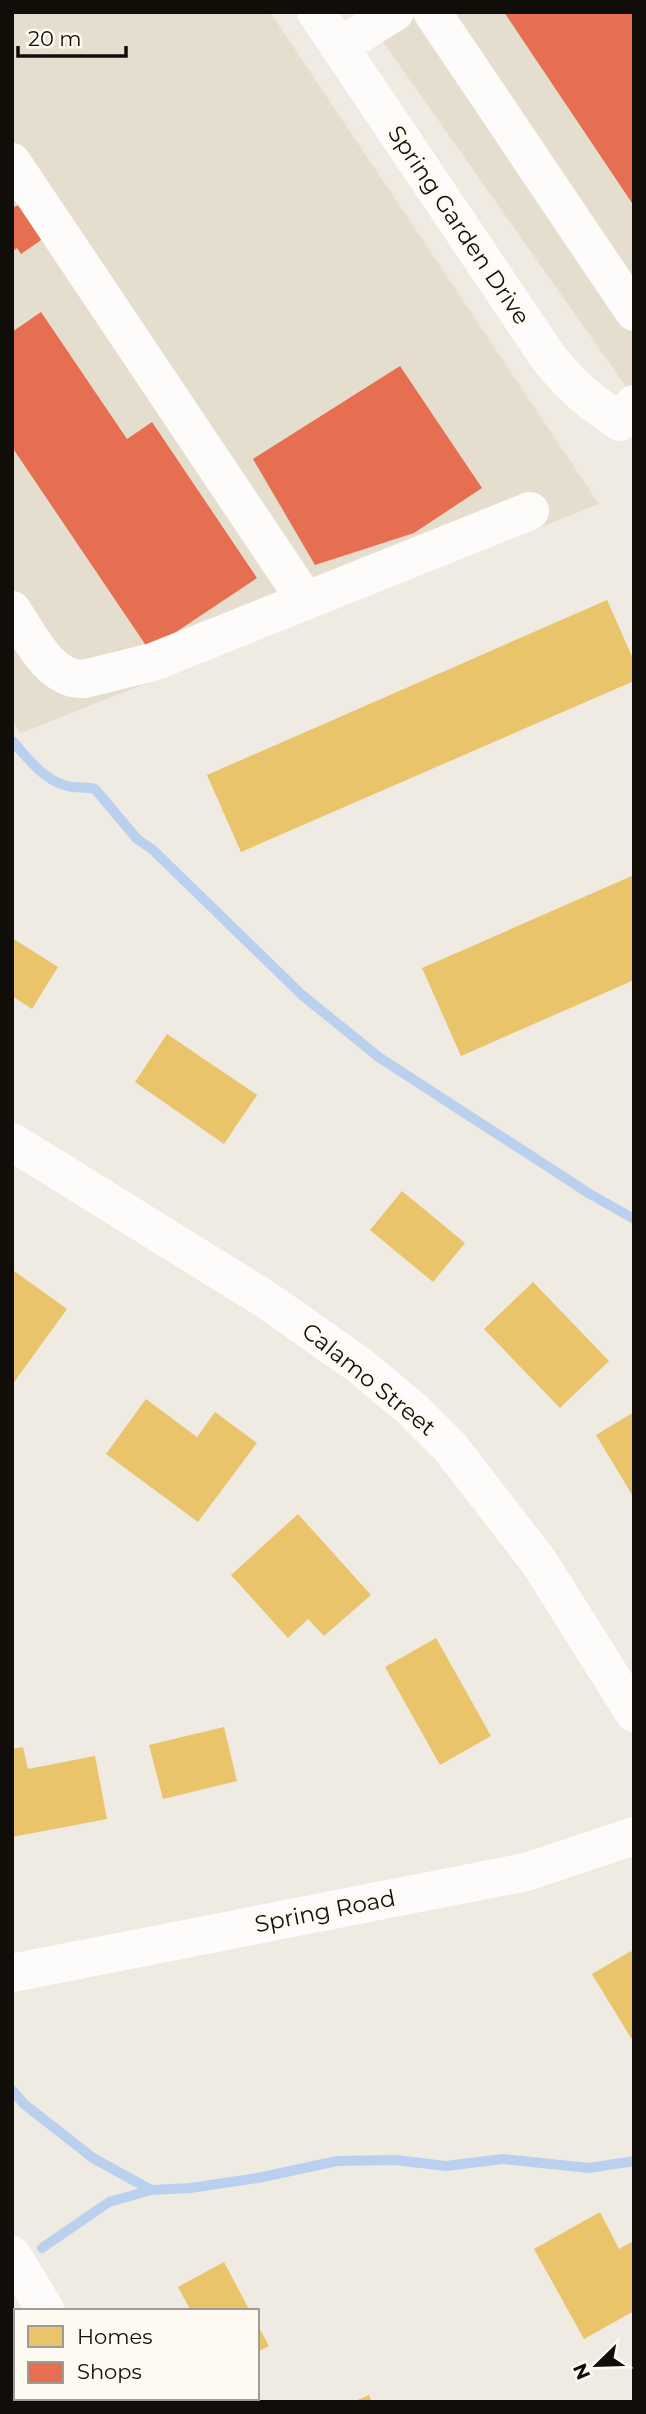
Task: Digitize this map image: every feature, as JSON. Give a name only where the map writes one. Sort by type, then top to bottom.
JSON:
[{"type":"street","name":"Spring Garden Drive","points":[[316,12],[548,357],[586,399],[627,413]]},
{"type":"street","points":[[339,47],[395,12]]},
{"type":"street","points":[[432,12],[634,312]]},
{"type":"street","points":[[12,162],[306,601]]},
{"type":"street","points":[[12,610],[51,666],[63,676],[74,680],[153,662],[530,511]]},
{"type":"street","name":"Calamo Street","points":[[12,1142],[265,1298],[359,1365],[413,1410],[450,1447],[539,1562],[634,1713]]},
{"type":"street","name":"Spring Road","points":[[12,1973],[526,1872],[634,1836]]},
{"type":"street","points":[[12,2255],[45,2309]]},
{"type":"shaded area","points":[[12,12],[270,12],[599,504],[21,733],[12,720]]},
{"type":"shaded area","points":[[362,12],[634,12],[634,398]]},
{"type":"green space","points":[[12,2338],[14,2400],[53,2402],[12,2402]]},
{"type":"building: Homes","points":[[607,600],[634,661],[634,681],[241,852],[207,775]]},
{"type":"building: Homes","points":[[634,875],[634,980],[461,1056],[422,968]]},
{"type":"building: Homes","points":[[12,938],[58,967],[32,1009],[12,996]]},
{"type":"building: Homes","points":[[167,1034],[257,1095],[224,1144],[135,1082]]},
{"type":"building: Homes","points":[[402,1191],[465,1243],[433,1282],[370,1230]]},
{"type":"building: Homes","points":[[14,1271],[67,1309],[12,1385],[12,1275]]},
{"type":"building: Homes","points":[[533,1282],[609,1361],[560,1408],[484,1329]]},
{"type":"building: Homes","points":[[146,1399],[197,1437],[215,1412],[257,1443],[198,1522],[106,1454]]},
{"type":"building: Homes","points":[[634,1412],[634,1498],[596,1435]]},
{"type":"building: Homes","points":[[298,1514],[371,1595],[324,1636],[308,1619],[288,1638],[231,1575]]},
{"type":"building: Homes","points":[[436,1638],[491,1736],[440,1765],[385,1667]]},
{"type":"building: Homes","points":[[224,1727],[237,1781],[163,1799],[149,1745]]},
{"type":"building: Homes","points":[[23,1747],[28,1769],[95,1756],[107,1819],[12,1837],[12,1749]]},
{"type":"building: Homes","points":[[631,1951],[634,1956],[634,2043],[592,1974]]},
{"type":"building: Homes","points":[[600,2212],[619,2249],[634,2241],[634,2311],[584,2339],[534,2249]]},
{"type":"building: Homes","points":[[224,2262],[249,2309],[190,2309],[178,2287]]},
{"type":"building: Homes","points":[[259,2328],[269,2346],[259,2351]]},
{"type":"building: Homes","points":[[369,2395],[372,2402],[353,2402]]},
{"type":"building: Shops","points":[[504,12],[634,12],[634,206]]},
{"type":"building: Shops","points":[[12,203],[15,207],[20,204],[44,238],[21,254],[17,248],[12,252]]},
{"type":"building: Shops","points":[[41,312],[127,439],[152,422],[257,578],[149,650],[12,447],[12,332]]},
{"type":"building: Shops","points":[[400,366],[482,488],[414,533],[315,565],[253,459]]},
{"type":"waterway","points":[[12,741],[39,770],[54,781],[72,787],[95,789],[137,839],[153,850],[302,995],[380,1058],[590,1194],[634,1219]]},
{"type":"waterway","points":[[12,2090],[24,2104],[93,2158],[151,2190]]},
{"type":"waterway","points":[[42,2248],[109,2202],[151,2190],[190,2188],[258,2178],[337,2161],[395,2160],[446,2166],[503,2159],[589,2168],[634,2161]]}]
